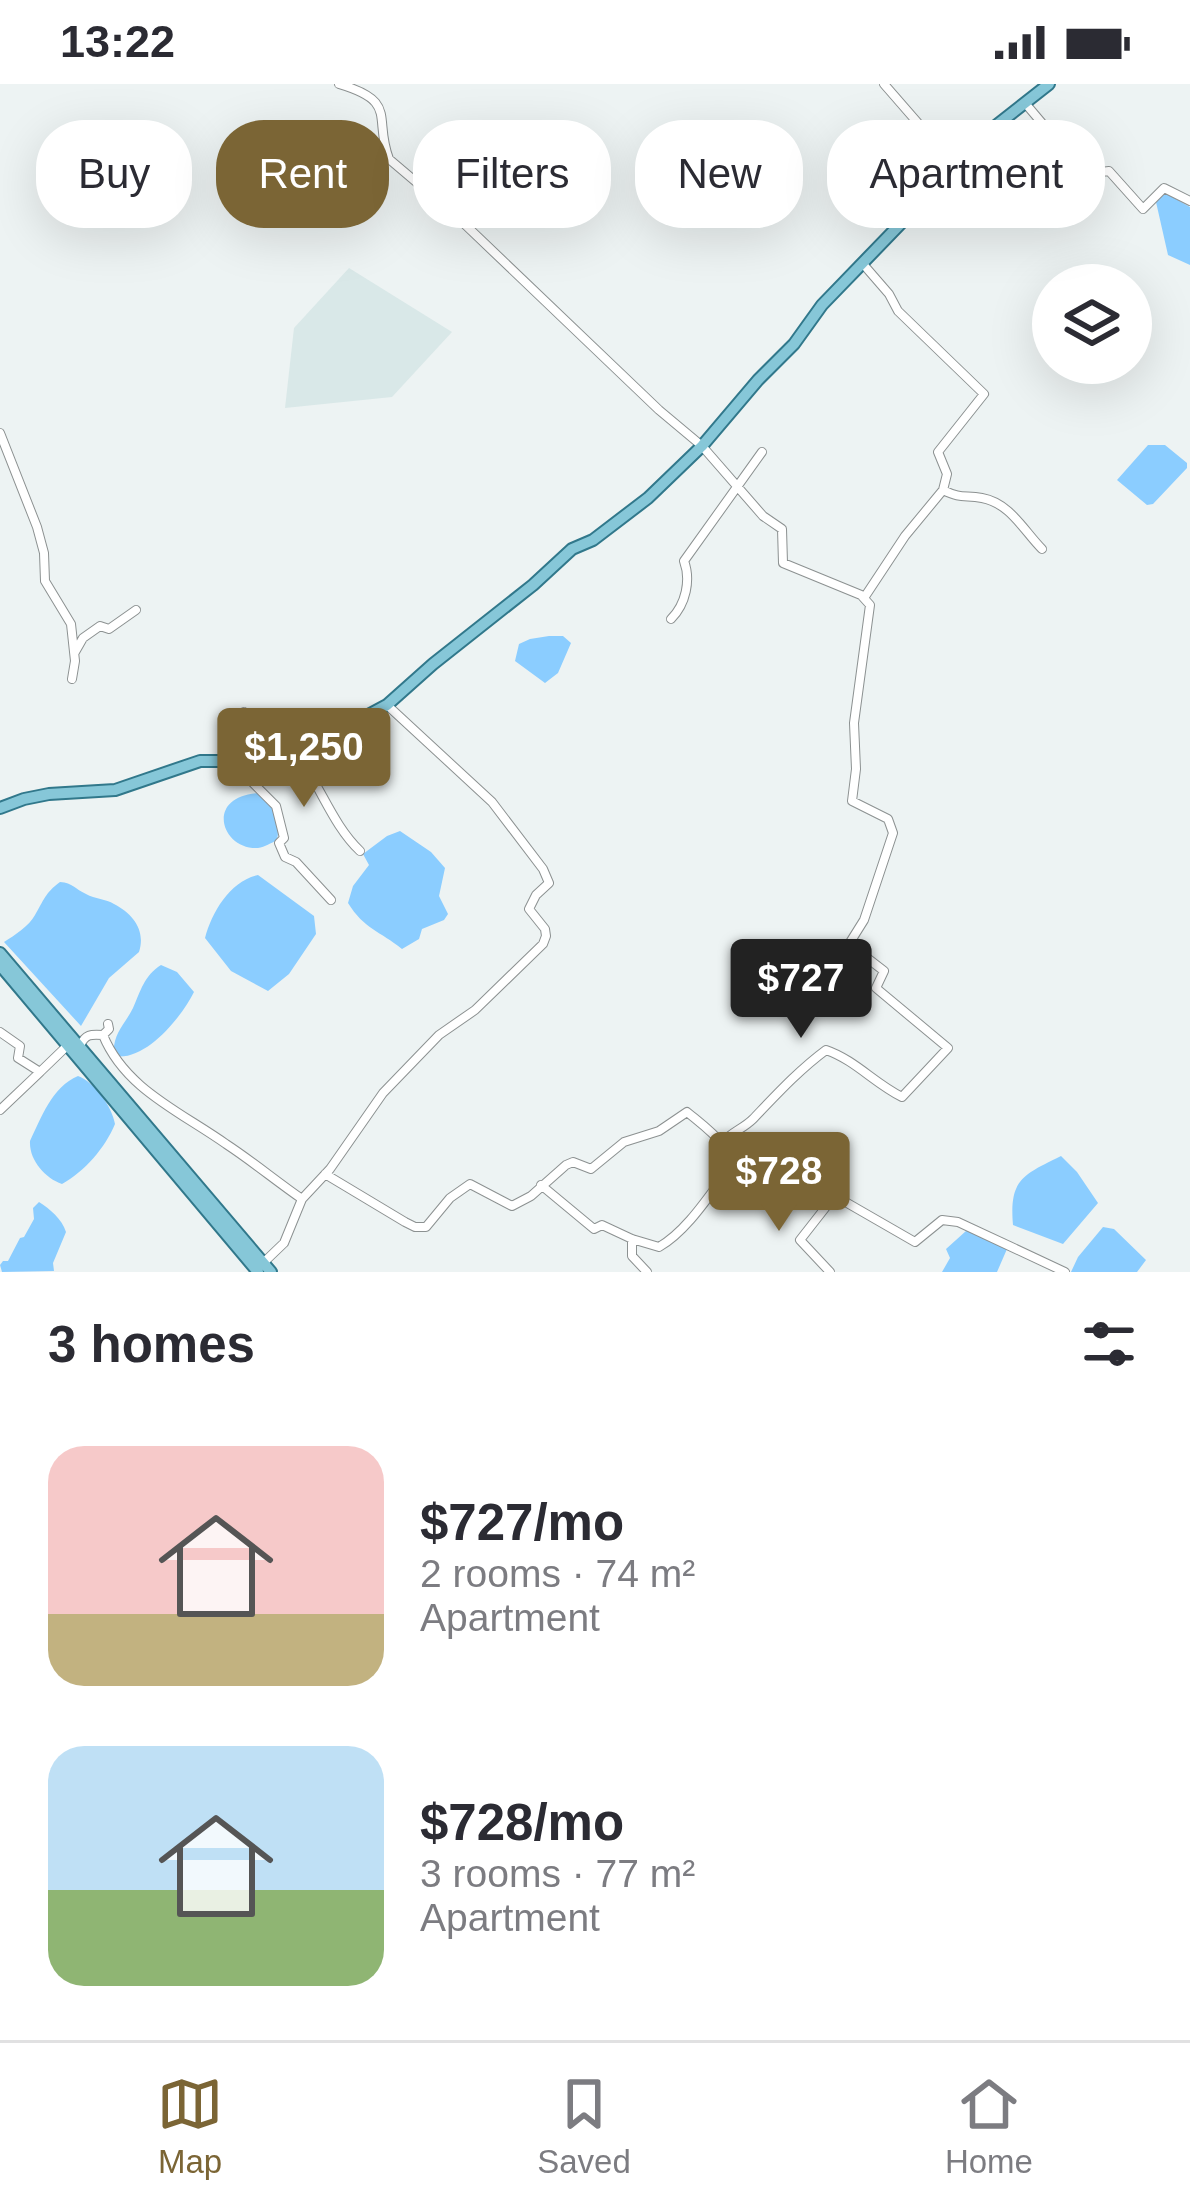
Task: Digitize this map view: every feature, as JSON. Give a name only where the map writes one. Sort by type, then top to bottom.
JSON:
[{"type":"main road","points":[[1002,120],[1048,84]]},
{"type":"main road","points":[[0,808],[49,794],[115,790],[200,761],[245,761],[362,719],[387,705],[572,549],[593,540],[648,498],[701,446],[794,344],[822,305],[897,228]]},
{"type":"main road","points":[[0,953],[261,1270]]},
{"type":"main road","points":[[0,965],[74,1046]]},
{"type":"street","points":[[340,84],[369,94],[377,105],[389,159],[455,214],[701,446],[763,516],[782,529],[783,562],[864,598],[870,605],[854,723],[852,801],[888,819],[893,833],[864,920],[849,944],[884,971],[876,988],[948,1048],[902,1097],[826,1050],[722,1143]]},
{"type":"street","points":[[884,84],[915,120]]},
{"type":"street","points":[[1024,102],[1085,174],[1109,171],[1143,209],[1163,188],[1190,200]]},
{"type":"street","points":[[863,264],[898,311],[984,394],[938,452],[947,474],[943,490],[864,598]]},
{"type":"street","points":[[0,434],[37,527],[45,581],[71,625],[72,679]]},
{"type":"street","points":[[670,619],[686,594],[684,561],[762,452]]},
{"type":"street","points":[[943,490],[999,505],[1042,549]]},
{"type":"street","points":[[74,653],[82,638],[100,626],[109,629],[136,610]]},
{"type":"street","points":[[261,1270],[284,1243],[302,1199],[397,1078],[440,1035],[508,980],[547,936],[529,909],[549,883],[543,868],[492,802],[387,705]]},
{"type":"street","points":[[244,712],[265,754]]},
{"type":"street","points":[[289,742],[324,802],[360,850]]},
{"type":"street","points":[[245,761],[252,782],[276,806],[285,857],[296,862],[332,900]]},
{"type":"street","points":[[0,1110],[83,1038],[103,1035],[109,1024]]},
{"type":"street","points":[[0,1032],[20,1046],[19,1058],[40,1072]]},
{"type":"street","points":[[103,1035],[112,1056],[163,1106],[210,1132],[302,1199]]},
{"type":"street","points":[[325,1174],[405,1222],[426,1227],[450,1198],[470,1184],[512,1206],[573,1162],[592,1169],[624,1142],[659,1131],[687,1112],[773,1197],[810,1175],[915,1242],[942,1220],[958,1222],[1065,1272]]},
{"type":"street","points":[[542,1185],[586,1225],[602,1225],[659,1247],[696,1212],[734,1162]]},
{"type":"street","points":[[830,1272],[800,1240],[836,1194]]},
{"type":"street","points":[[632,1240],[632,1256],[647,1272]]},
{"type":"shaded area","points":[[349,268],[452,332],[392,397],[285,408],[294,328]]},
{"type":"water","points":[[1165,193],[1190,207],[1190,265],[1168,255],[1156,202]]},
{"type":"water","points":[[1148,445],[1165,445],[1187,468],[1147,505],[1117,480]]},
{"type":"water","points":[[563,636],[571,643],[558,673],[545,683],[515,661],[519,644]]},
{"type":"water","points":[[259,793],[275,814],[277,840],[261,847],[245,846],[228,832],[225,812],[242,796]]},
{"type":"water","points":[[400,831],[445,868],[439,896],[448,914],[422,929],[419,939],[402,949],[366,924],[348,903],[353,886],[369,865],[363,854]]},
{"type":"water","points":[[258,875],[314,916],[316,934],[289,974],[268,991],[231,971],[205,938],[224,899],[239,884]]},
{"type":"water","points":[[60,882],[121,908],[141,937],[139,952],[109,978],[81,1026],[4,942],[29,923]]},
{"type":"water","points":[[161,965],[177,972],[194,992],[150,1045],[114,1056],[119,1030],[147,979]]},
{"type":"water","points":[[78,1076],[101,1096],[115,1124],[93,1158],[62,1184],[39,1167],[30,1141],[54,1095]]},
{"type":"water","points":[[1061,1156],[1098,1203],[1063,1244],[1013,1225],[1012,1210],[1021,1180]]},
{"type":"water","points":[[39,1202],[66,1232],[54,1271],[2,1272],[0,1265],[24,1237]]},
{"type":"water","points":[[1103,1227],[1114,1229],[1146,1260],[1137,1272],[1071,1272]]},
{"type":"water","points":[[966,1231],[1007,1249],[997,1272],[942,1272],[950,1258],[946,1249]]}]
